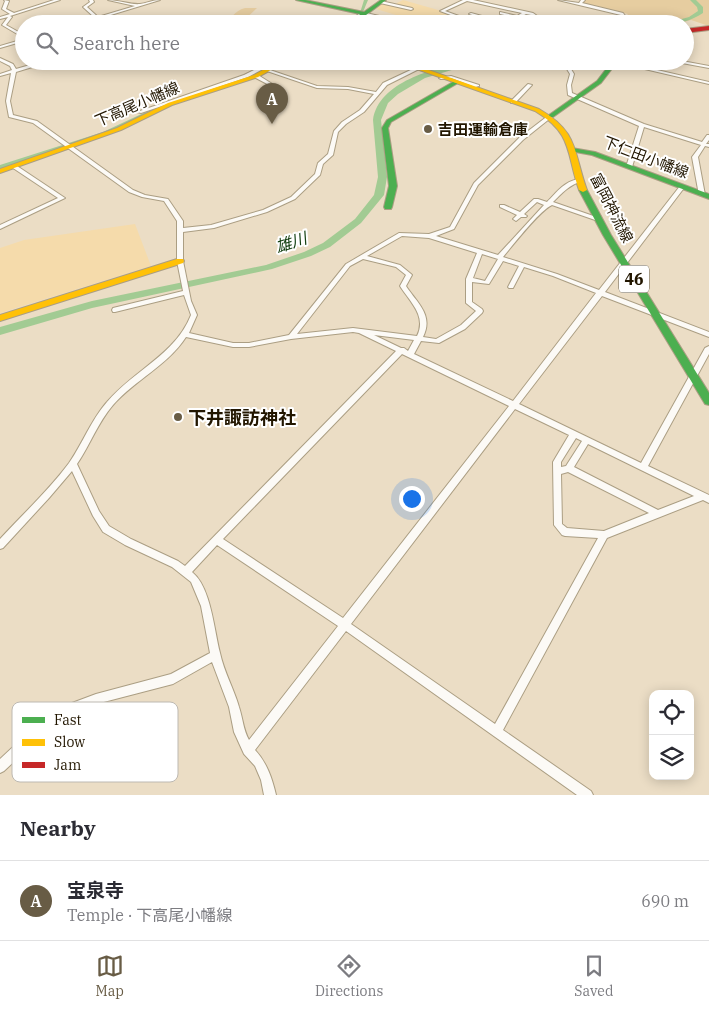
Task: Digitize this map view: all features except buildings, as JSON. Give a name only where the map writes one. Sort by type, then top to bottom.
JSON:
[{"type":"main road","points":[[302,0],[364,14],[383,1]]},
{"type":"main road","points":[[694,30],[709,28]]},
{"type":"main road","name":"下高尾小幡線","points":[[0,171],[71,147],[126,126],[160,108],[201,92],[256,76],[265,70]]},
{"type":"main road","points":[[423,70],[454,83],[551,116],[599,82],[607,70]]},
{"type":"main road","points":[[388,208],[393,186],[385,128],[389,121],[454,83]]},
{"type":"main road","name":"富岡神流線","points":[[551,116],[564,129],[580,180],[600,220],[709,401]]},
{"type":"main road","name":"下仁田小幡線","points":[[572,150],[593,153],[706,196]]},
{"type":"main road","points":[[0,318],[182,267]]},
{"type":"street","points":[[6,0],[8,1],[4,9],[14,14]]},
{"type":"street","points":[[0,18],[58,0]]},
{"type":"street","points":[[91,0],[92,2],[85,7],[94,15]]},
{"type":"street","points":[[110,0],[141,6]]},
{"type":"street","points":[[104,15],[158,0]]},
{"type":"street","points":[[453,15],[442,11],[467,0],[532,15]]},
{"type":"street","points":[[560,0],[582,2],[623,15]]},
{"type":"street","points":[[383,1],[411,9]]},
{"type":"street","points":[[460,3],[506,15]]},
{"type":"street","points":[[494,11],[499,7]]},
{"type":"street","points":[[471,14],[476,11]]},
{"type":"street","points":[[521,15],[525,13]]},
{"type":"street","points":[[14,14],[4,25],[15,32]]},
{"type":"street","points":[[364,14],[369,15]]},
{"type":"street","points":[[0,47],[15,41]]},
{"type":"street","points":[[0,59],[12,66],[14,70],[8,100],[11,116],[35,122],[131,191],[144,196],[166,200],[180,221],[182,267],[194,316],[190,328],[185,334],[152,367],[119,394],[100,414],[73,464],[0,545]]},
{"type":"street","points":[[694,64],[709,67]]},
{"type":"street","points":[[0,75],[14,70]]},
{"type":"street","points":[[139,112],[261,70]]},
{"type":"street","points":[[276,70],[317,87],[348,88],[377,93]]},
{"type":"street","points":[[181,230],[221,224],[265,210],[293,198],[317,175],[321,163],[330,155],[336,132],[344,123],[362,111],[390,80],[410,70]]},
{"type":"street","points":[[570,70],[572,74],[569,85],[570,94],[579,96],[642,125],[709,146]]},
{"type":"street","points":[[655,70],[709,83]]},
{"type":"street","points":[[256,76],[276,87],[272,98],[274,114]]},
{"type":"street","points":[[438,77],[450,77],[477,86]]},
{"type":"street","points":[[513,102],[530,85]]},
{"type":"street","points":[[430,236],[452,228],[476,184],[522,140],[551,116]]},
{"type":"street","points":[[629,167],[642,125]]},
{"type":"street","points":[[706,196],[694,162],[702,144],[709,136]]},
{"type":"street","points":[[0,227],[62,198],[15,166]]},
{"type":"street","points":[[469,279],[487,283],[500,258],[533,219],[571,182],[580,180]]},
{"type":"street","points":[[248,750],[682,187]]},
{"type":"street","points":[[516,219],[536,200],[600,220]]},
{"type":"street","points":[[502,206],[533,219]]},
{"type":"street","points":[[292,336],[348,265],[401,234],[430,236],[522,265],[600,292],[709,335]]},
{"type":"street","points":[[185,334],[211,341],[241,345],[292,336],[353,330],[437,341],[463,327],[480,311],[469,303],[469,279],[480,252]]},
{"type":"street","points":[[363,257],[398,266],[409,275],[403,286],[423,317],[423,329],[410,354]]},
{"type":"street","points":[[511,287],[522,265]]},
{"type":"street","points":[[115,310],[187,291]]},
{"type":"street","points":[[362,332],[706,498]]},
{"type":"street","points":[[644,467],[709,348]]},
{"type":"street","points":[[186,571],[336,420],[402,350]]},
{"type":"street","points":[[574,434],[557,462],[558,525],[564,532],[604,535],[706,498]]},
{"type":"street","points":[[557,472],[568,468],[587,440]]},
{"type":"street","points":[[73,464],[96,513],[106,528],[128,542],[186,571],[201,591],[206,606],[215,656],[234,707],[239,732],[248,750],[259,762],[267,779],[270,795]]},
{"type":"street","points":[[568,468],[658,514]]},
{"type":"street","points":[[496,732],[604,535]]},
{"type":"street","points":[[216,539],[345,625],[587,795]]},
{"type":"street","points":[[88,702],[173,679],[215,656]]},
{"type":"street","points":[[0,767],[12,756]]},
{"type":"shaded area","points":[[403,0],[453,15],[396,15],[376,9],[382,3],[410,8],[395,4]]},
{"type":"shaded area","points":[[585,0],[709,0],[709,26],[694,21],[694,15],[627,15],[582,3]]},
{"type":"shaded area","points":[[245,8],[257,8],[250,15],[234,15]]},
{"type":"shaded area","points":[[135,224],[151,266],[0,313],[0,248],[24,240]]},
{"type":"waterway","points":[[361,12],[366,0]]},
{"type":"waterway","name":"雄川","points":[[693,0],[700,7],[701,12],[694,16]]},
{"type":"waterway","name":"雄川","points":[[0,331],[92,304],[268,267],[308,254],[326,245],[358,221],[373,205],[379,195],[383,177],[377,120],[385,101],[408,84],[441,70]]},
{"type":"waterway","points":[[0,167],[105,133],[169,103]]},
{"type":"traffic: fast","points":[[298,0],[366,14]]},
{"type":"traffic: fast","points":[[363,15],[384,0]]},
{"type":"traffic: fast","points":[[551,116],[599,82],[608,70]]},
{"type":"traffic: fast","points":[[388,207],[393,186],[385,128],[389,121],[455,83]]},
{"type":"traffic: fast","points":[[572,150],[593,153],[709,197]]},
{"type":"traffic: fast","points":[[583,190],[607,235],[709,401]]},
{"type":"traffic: slow","points":[[0,171],[119,129],[170,104],[256,76],[267,70]]},
{"type":"traffic: slow","points":[[423,70],[537,110],[550,118],[560,126],[566,135],[583,190]]},
{"type":"traffic: slow","points":[[0,318],[180,261]]},
{"type":"traffic: jam","points":[[694,30],[709,28]]},
{"type":"place","name":"宝泉寺","points":[[272,124]]},
{"type":"place","name":"吉田運輸倉庫","points":[[428,129]]},
{"type":"place","name":"下井諏訪神社","points":[[178,417]]}]
